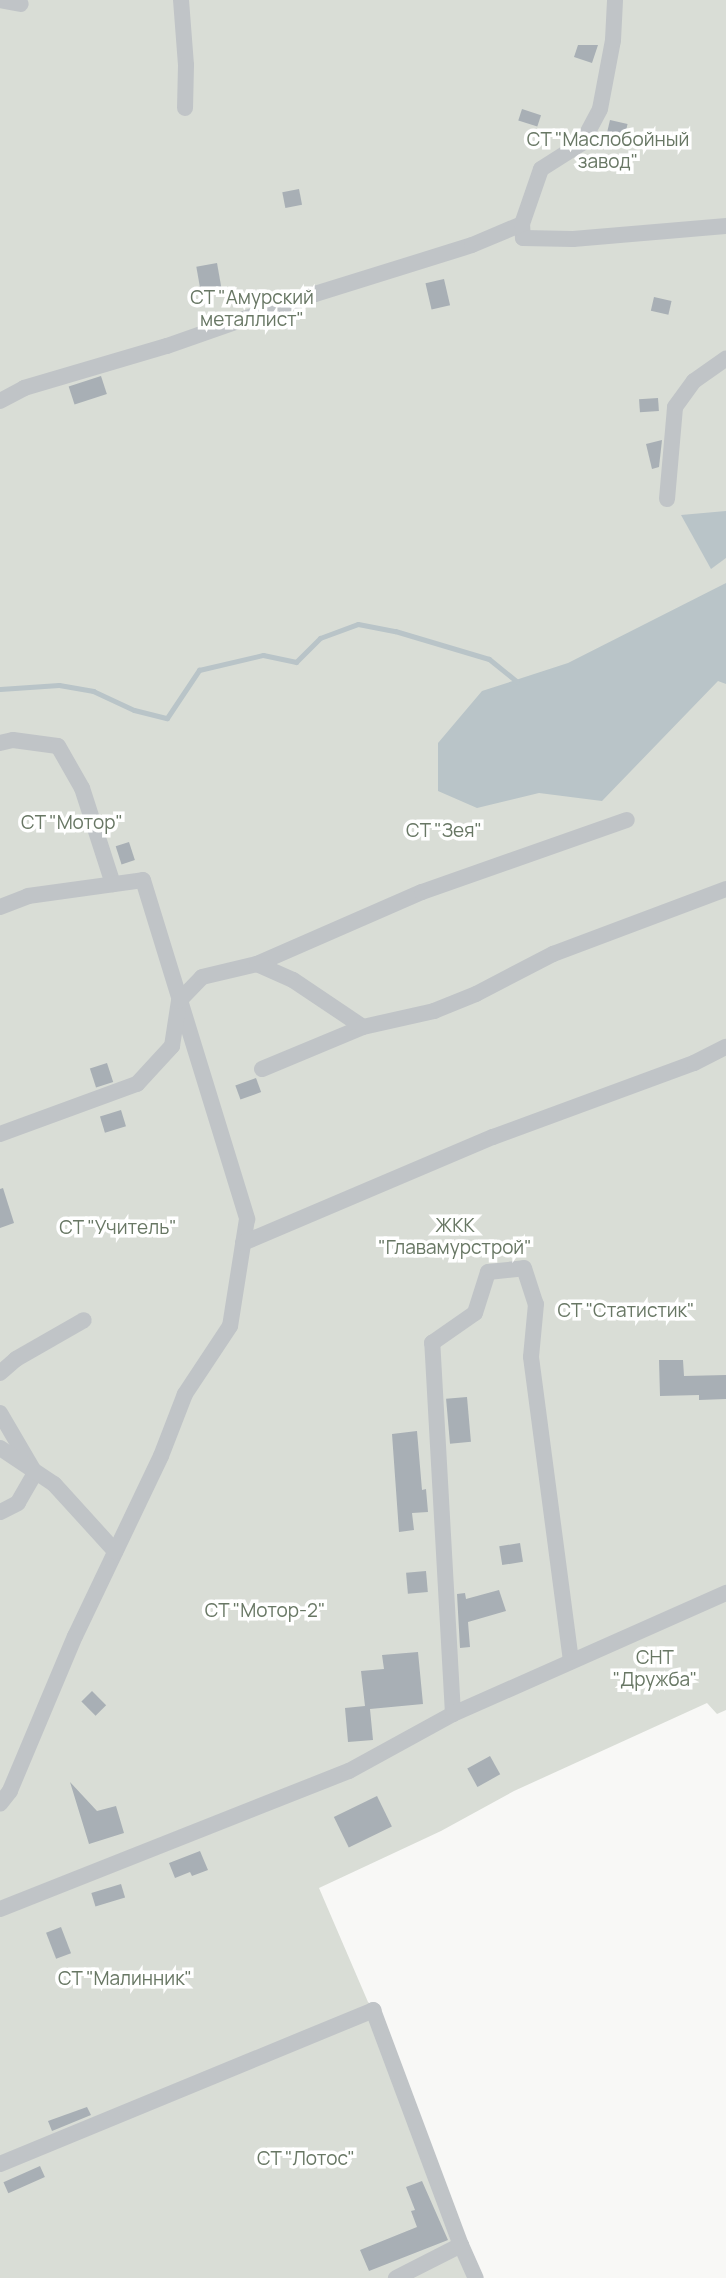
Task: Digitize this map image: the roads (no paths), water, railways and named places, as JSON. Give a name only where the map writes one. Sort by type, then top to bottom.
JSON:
[{"type":"street","points":[[0,0],[21,4]]},
{"type":"street","points":[[181,0],[186,65],[185,108]]},
{"type":"street","points":[[614,0],[613,40],[600,109],[582,143],[541,169],[522,224],[523,238],[573,239],[726,226]]},
{"type":"street","points":[[0,401],[24,388],[167,346],[315,294],[471,245],[522,224]]},
{"type":"street","points":[[667,499],[676,407],[694,381],[726,359]]},
{"type":"street","points":[[0,743],[13,740],[58,746],[82,788],[113,884]]},
{"type":"street","points":[[0,1134],[137,1084],[172,1046],[179,1001],[202,977],[257,964],[422,892],[627,820]]},
{"type":"street","points":[[0,908],[28,896],[143,880],[247,1219],[230,1326],[184,1394],[161,1456],[75,1636],[10,1791],[0,1804]]},
{"type":"street","points":[[262,1069],[363,1027],[434,1011],[476,994],[553,954],[726,889]]},
{"type":"street","points":[[257,964],[293,980],[363,1027]]},
{"type":"street","points":[[243,1243],[493,1137],[694,1063],[726,1048]]},
{"type":"street","points":[[453,1714],[432,1343],[475,1313],[488,1272],[524,1268],[536,1304],[531,1357],[570,1661]]},
{"type":"street","points":[[1,1368],[84,1320]]},
{"type":"street","points":[[0,1413],[36,1473]]},
{"type":"street","points":[[0,1448],[54,1484],[115,1551]]},
{"type":"street","points":[[0,1512],[18,1503],[36,1473]]},
{"type":"street","points":[[0,1909],[339,1776],[453,1714],[726,1593]]},
{"type":"street","points":[[0,2164],[373,2010],[461,2245],[476,2278]]},
{"type":"street","points":[[396,2278],[461,2245]]},
{"type":"waterway","points":[[0,689],[59,685],[93,691],[134,710],[167,718],[199,670],[263,655],[296,662],[320,638],[358,624],[395,631],[489,659],[517,682]]},
{"type":"park label","name":"СТ \"Маслобойный завод\"","points":[[608,151]]},
{"type":"park label","name":"СТ \"Амурский металлист\"","points":[[252,309]]},
{"type":"park label","name":"СТ \"Мотор\"","points":[[72,823]]},
{"type":"park label","name":"СТ \"Зея\"","points":[[444,831]]},
{"type":"park label","name":"СТ \"Учитель\"","points":[[118,1228]]},
{"type":"park label","name":"ЖКК \"Главамурстрой\"","points":[[455,1237]]},
{"type":"park label","name":"СТ \"Статистик\"","points":[[626,1311]]},
{"type":"park label","name":"СТ \"Мотор-2\"","points":[[265,1611]]},
{"type":"park label","name":"СНТ \"Дружба\"","points":[[655,1669]]},
{"type":"park label","name":"СТ \"Малинник\"","points":[[125,1979]]},
{"type":"park label","name":"СТ \"Лотос\"","points":[[306,2159]]}]
